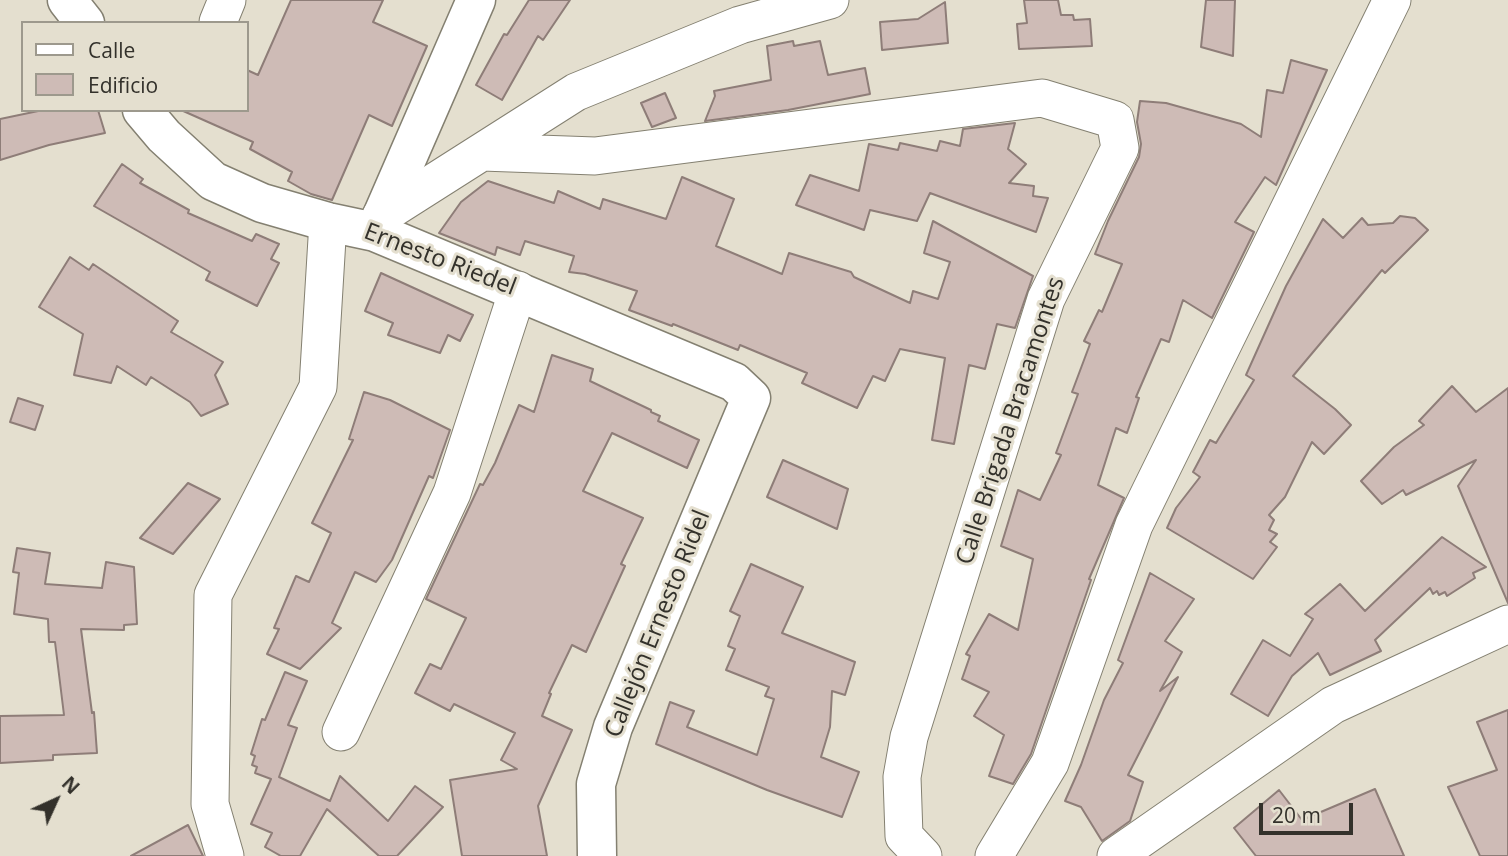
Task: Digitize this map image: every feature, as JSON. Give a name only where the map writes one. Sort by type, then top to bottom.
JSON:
[{"type":"street","points":[[67,0],[83,21]]},
{"type":"street","points":[[218,21],[227,0]]},
{"type":"street","points":[[378,224],[476,0]]},
{"type":"street","points":[[378,224],[482,152],[576,92],[740,25],[830,0]]},
{"type":"street","points":[[994,856],[1050,763],[1134,526],[1392,0]]},
{"type":"street","name":"Calle Brigada Bracamontes","points":[[482,152],[595,156],[1042,98],[1115,120],[1120,148],[1046,299],[909,737],[902,777],[904,836],[923,856]]},
{"type":"street","name":"Ernesto Riedel","points":[[144,112],[164,136],[213,180],[262,203],[328,222],[378,224],[518,290],[734,382],[751,398]]},
{"type":"street","points":[[225,856],[210,804],[213,595],[318,387],[328,222]]},
{"type":"street","points":[[341,732],[452,493],[518,290]]},
{"type":"street","name":"Callejón Ernesto Ridel","points":[[597,856],[596,784],[613,727],[751,398]]},
{"type":"street","points":[[1116,856],[1333,705],[1508,624]]},
{"type":"building","points":[[291,0],[383,0],[373,22],[427,46],[392,126],[369,115],[332,200],[311,194],[288,181],[292,172],[250,149],[253,142],[186,112],[248,112],[248,70],[258,75]]},
{"type":"building","points":[[529,0],[570,0],[543,40],[538,36],[502,100],[476,85],[504,34],[507,35]]},
{"type":"building","points":[[1024,0],[1058,0],[1061,15],[1073,15],[1074,20],[1090,19],[1092,46],[1019,49],[1017,24],[1027,23]]},
{"type":"building","points":[[1206,0],[1235,0],[1233,56],[1201,47]]},
{"type":"building","points":[[945,2],[948,43],[882,50],[880,22],[918,19]]},
{"type":"building","points":[[793,41],[794,46],[820,41],[828,75],[865,68],[870,94],[788,110],[705,121],[715,96],[714,91],[771,80],[767,46]]},
{"type":"building","points":[[1291,60],[1327,70],[1276,185],[1265,177],[1235,222],[1254,232],[1212,318],[1183,300],[1169,342],[1161,339],[1136,397],[1139,398],[1127,433],[1116,428],[1098,485],[1124,498],[1089,579],[1091,580],[1031,754],[1013,784],[989,776],[1004,735],[974,716],[989,692],[962,679],[970,656],[966,654],[989,614],[1018,630],[1033,559],[1001,546],[1018,490],[1040,500],[1061,455],[1056,453],[1078,394],[1072,392],[1090,344],[1084,341],[1099,310],[1102,312],[1122,264],[1095,254],[1139,157],[1141,144],[1137,122],[1140,101],[1166,103],[1241,124],[1261,137],[1267,90],[1283,93]]},
{"type":"building","points":[[665,93],[676,118],[652,127],[641,103]]},
{"type":"building","points":[[33,112],[99,112],[105,133],[49,145],[0,160],[0,119]]},
{"type":"building","points":[[1015,123],[1008,149],[1026,164],[1009,183],[1034,186],[1033,196],[1048,198],[1036,232],[930,193],[917,221],[870,210],[864,230],[796,205],[810,175],[859,191],[869,144],[898,150],[900,143],[937,151],[940,141],[960,146],[963,129]]},
{"type":"building","points":[[122,164],[143,179],[140,183],[189,210],[188,213],[252,241],[256,234],[279,244],[271,259],[279,263],[257,306],[206,280],[210,272],[94,206]]},
{"type":"building","points":[[682,177],[734,199],[716,246],[782,274],[789,253],[851,272],[854,277],[910,303],[913,291],[938,299],[950,262],[924,253],[933,221],[1033,276],[1015,328],[997,324],[985,369],[969,365],[954,444],[932,440],[945,358],[900,349],[885,381],[873,376],[857,408],[802,383],[807,373],[740,345],[738,350],[629,310],[637,291],[585,274],[569,272],[574,256],[525,241],[520,255],[497,247],[495,255],[439,233],[461,202],[488,181],[554,203],[558,191],[600,209],[603,199],[666,219]]},
{"type":"building","points":[[1400,216],[1415,218],[1428,230],[1385,273],[1382,270],[1293,376],[1351,425],[1324,454],[1312,442],[1285,497],[1269,515],[1274,520],[1269,530],[1277,534],[1270,542],[1277,547],[1253,579],[1167,528],[1176,508],[1200,477],[1193,472],[1210,440],[1216,443],[1254,380],[1246,375],[1286,286],[1323,219],[1343,238],[1362,218],[1368,225],[1393,223]]},
{"type":"building","points":[[70,257],[89,270],[93,264],[178,321],[171,332],[223,362],[215,375],[228,404],[201,416],[190,402],[151,377],[146,385],[117,366],[111,383],[74,375],[83,334],[39,307]]},
{"type":"building","points":[[381,273],[473,315],[460,341],[448,335],[440,353],[388,335],[393,323],[365,311]]},
{"type":"building","points":[[552,355],[593,369],[590,381],[651,410],[660,416],[658,421],[699,440],[687,468],[612,433],[583,491],[643,518],[621,564],[625,566],[586,652],[572,645],[549,693],[551,694],[542,716],[572,730],[538,806],[547,856],[462,856],[450,780],[517,769],[501,760],[515,733],[454,704],[450,711],[415,693],[430,664],[441,669],[466,618],[426,599],[480,484],[483,485],[495,463],[519,405],[534,412]]},
{"type":"building","points":[[1452,386],[1476,412],[1508,388],[1508,603],[1458,486],[1476,460],[1406,495],[1403,490],[1382,504],[1361,481],[1394,447],[1424,425],[1419,421]]},
{"type":"building","points":[[364,392],[390,400],[450,430],[433,478],[429,476],[392,560],[376,582],[355,572],[332,623],[341,628],[300,669],[267,654],[279,629],[274,628],[296,576],[309,582],[331,533],[312,523],[353,440],[349,439]]},
{"type":"building","points":[[18,398],[43,406],[35,430],[10,422]]},
{"type":"building","points":[[783,460],[848,489],[837,529],[767,497]]},
{"type":"building","points":[[188,483],[220,499],[173,554],[140,538]]},
{"type":"building","points":[[1442,537],[1486,567],[1473,573],[1475,578],[1447,596],[1445,592],[1439,595],[1437,591],[1433,594],[1430,588],[1375,640],[1381,651],[1330,675],[1318,653],[1292,676],[1268,716],[1231,694],[1263,640],[1290,656],[1313,619],[1305,614],[1340,584],[1365,611]]},
{"type":"building","points":[[17,548],[50,553],[45,584],[102,588],[106,562],[134,567],[137,624],[124,625],[124,630],[81,629],[92,713],[94,712],[97,753],[53,755],[53,760],[0,763],[0,716],[64,715],[55,642],[49,642],[48,619],[14,614],[19,573],[13,572]]},
{"type":"building","points":[[751,564],[803,587],[782,633],[855,662],[845,695],[832,691],[830,727],[821,757],[859,772],[842,817],[767,790],[656,744],[670,702],[694,711],[687,727],[757,755],[774,699],[765,696],[769,687],[726,670],[735,649],[728,646],[740,616],[730,611]]},
{"type":"building","points":[[1150,573],[1194,599],[1165,641],[1182,652],[1160,691],[1178,677],[1128,775],[1143,782],[1130,821],[1102,841],[1081,807],[1065,801],[1104,700],[1123,663],[1118,660]]},
{"type":"building","points":[[285,672],[307,681],[288,725],[297,728],[279,777],[330,801],[340,776],[388,821],[415,786],[443,807],[397,856],[379,856],[327,809],[300,856],[281,856],[265,847],[272,833],[251,824],[271,779],[255,773],[257,767],[252,765],[255,756],[251,754],[262,719],[265,720]]},
{"type":"building","points":[[1508,710],[1508,856],[1480,856],[1448,787],[1497,770],[1477,722]]},
{"type":"building","points":[[1375,789],[1404,856],[1256,856],[1234,828],[1279,790],[1302,820]]},
{"type":"building","points":[[188,825],[203,856],[131,856]]}]
